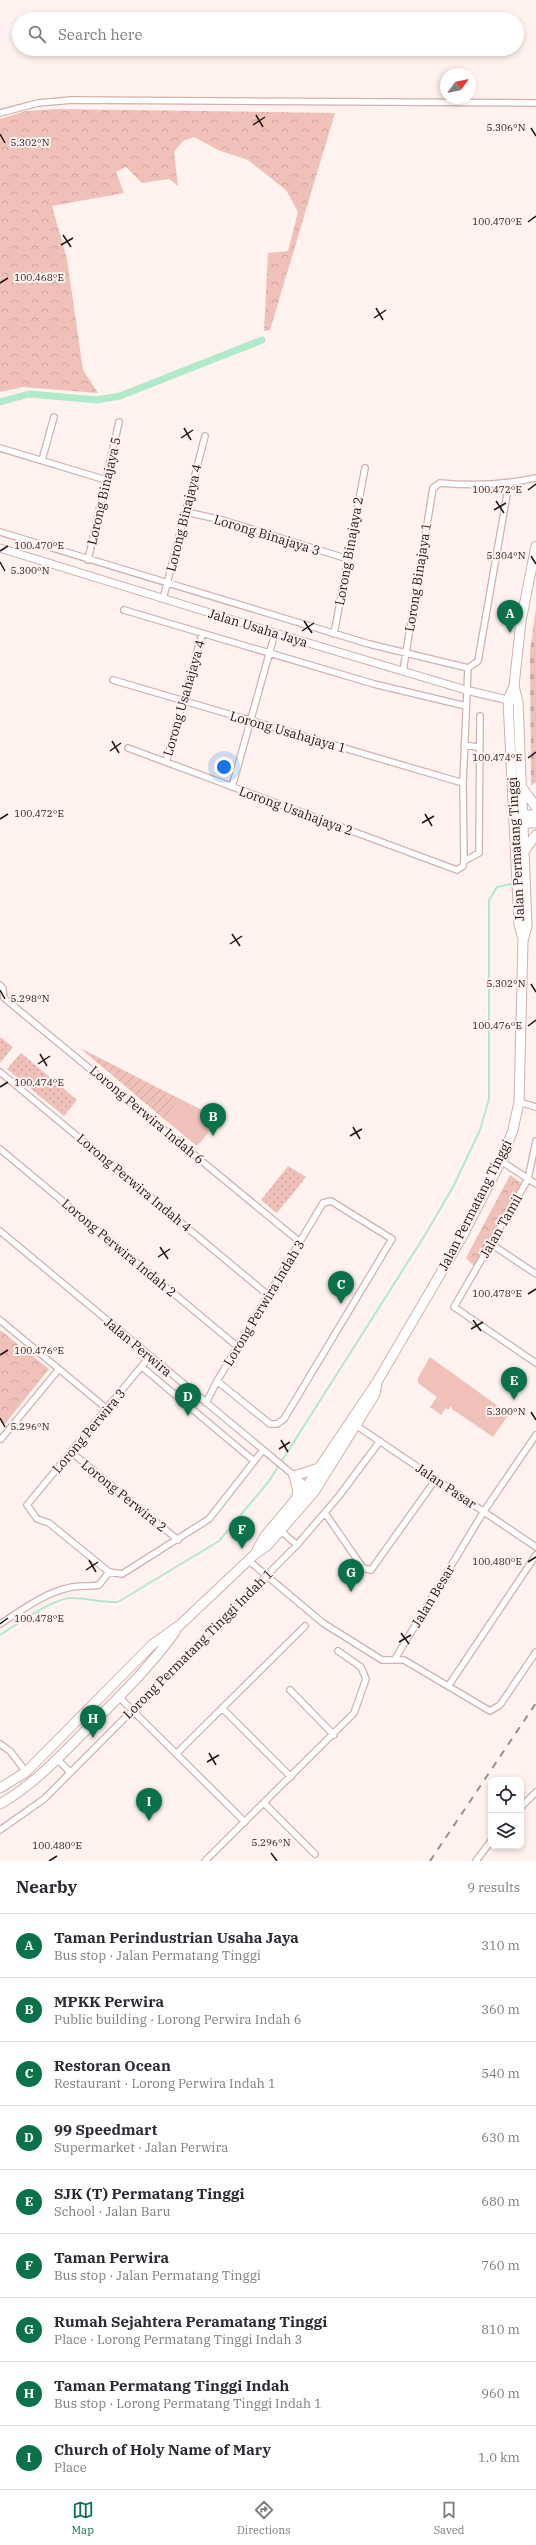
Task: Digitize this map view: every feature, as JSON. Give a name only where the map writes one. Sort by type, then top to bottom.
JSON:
[{"type":"main road","name":"Jalan Permatang Tinggi","points":[[255,1554],[264,1537],[307,1486],[377,1382],[462,1237],[501,1161],[513,1130],[519,1102],[523,941],[527,926],[524,852],[519,819],[508,700],[514,686],[521,621],[536,546]]},
{"type":"main road","name":"Jalan Permatang Tinggi","points":[[514,686],[518,702],[521,784],[519,819],[519,925],[523,941]]},
{"type":"main road","points":[[521,784],[528,798],[536,807]]},
{"type":"main road","points":[[519,819],[536,815]]},
{"type":"main road","points":[[519,819],[536,823]]},
{"type":"main road","points":[[524,852],[536,835]]},
{"type":"main road","name":"Jalan Permatang Tinggi","points":[[0,1788],[26,1772],[153,1644],[180,1625],[248,1560],[267,1546],[281,1531],[314,1492],[357,1426],[375,1394],[377,1382]]},
{"type":"main road","points":[[295,1501],[298,1491],[290,1473],[319,1468]]},
{"type":"main road","name":"Jalan Permatang Tinggi","points":[[0,1804],[20,1793],[58,1760],[159,1654],[180,1625]]},
{"type":"main road","points":[[102,1696],[111,1694],[119,1697]]},
{"type":"street","points":[[0,113],[38,103],[72,100],[536,102]]},
{"type":"street","points":[[42,460],[54,417]]},
{"type":"street","name":"Lorong Binajaya 5","points":[[88,560],[119,422]]},
{"type":"street","name":"Lorong Binajaya 4","points":[[163,599],[205,436]]},
{"type":"street","points":[[0,448],[106,480]]},
{"type":"street","name":"Lorong Binajaya 2","points":[[334,634],[365,468]]},
{"type":"street","points":[[464,863],[463,783],[468,668],[478,661],[509,484],[536,478]]},
{"type":"street","name":"Lorong Binajaya 1","points":[[403,671],[433,488],[437,484],[472,486],[481,484],[509,484]]},
{"type":"street","name":"Lorong Binajaya 3","points":[[186,512],[229,522],[348,560]]},
{"type":"street","name":"Jalan Usaha Jaya","points":[[0,532],[167,584],[254,608],[334,634],[468,668]]},
{"type":"street","name":"Jalan Usaha Jaya","points":[[0,548],[275,634],[466,690],[518,702]]},
{"type":"street","name":"Jalan Usaha Jaya","points":[[124,610],[270,654],[466,706]]},
{"type":"street","name":"Lorong Usahajaya 4","points":[[166,762],[202,634]]},
{"type":"street","points":[[232,787],[275,634]]},
{"type":"street","name":"Lorong Usahajaya 1","points":[[113,680],[463,783]]},
{"type":"street","points":[[464,863],[479,853],[478,746],[480,716]]},
{"type":"street","points":[[464,745],[478,746]]},
{"type":"street","name":"Lorong Usahajaya 2","points":[[128,748],[457,870],[464,863]]},
{"type":"street","name":"Lorong Perwira Indah 6","points":[[0,985],[3,989],[4,998],[300,1242]]},
{"type":"street","name":"Lorong Perwira Indah 4","points":[[0,1072],[268,1295]]},
{"type":"street","points":[[519,1102],[536,1107]]},
{"type":"street","name":"Jalan Tamil","points":[[536,1141],[528,1179],[454,1307],[536,1363]]},
{"type":"street","name":"Lorong Perwira Indah 2","points":[[0,1149],[238,1346]]},
{"type":"street","points":[[501,1161],[536,1184]]},
{"type":"street","name":"Lorong Perwira Indah 3","points":[[206,1403],[217,1381],[323,1203],[331,1201],[392,1239],[280,1421],[270,1424],[217,1381]]},
{"type":"street","name":"Jalan Perwira","points":[[0,1232],[314,1492]]},
{"type":"street","points":[[491,1244],[536,1274]]},
{"type":"street","points":[[0,1320],[107,1409]]},
{"type":"street","name":"Lorong Perwira 3","points":[[109,1572],[49,1523],[37,1518],[27,1505],[150,1356]]},
{"type":"street","points":[[142,1367],[254,1461]]},
{"type":"street","points":[[1,1439],[60,1370]]},
{"type":"street","name":"Jalan Pasar","points":[[357,1426],[536,1546]]},
{"type":"street","name":"Jalan Besar","points":[[395,1659],[484,1511],[536,1435]]},
{"type":"street","name":"Lorong Permatang Tinggi Indah 1","points":[[0,1830],[44,1799],[297,1545],[325,1513],[380,1441]]},
{"type":"street","points":[[0,1624],[39,1600],[58,1591],[68,1588],[99,1586],[109,1572],[117,1575],[129,1571],[178,1540],[209,1519],[263,1450]]},
{"type":"street","name":"Lorong Perwira 2","points":[[71,1452],[178,1540]]},
{"type":"street","points":[[325,1513],[363,1568],[371,1570],[436,1479]]},
{"type":"street","points":[[281,1531],[297,1545]]},
{"type":"street","points":[[449,1686],[536,1554]]},
{"type":"street","points":[[248,1560],[323,1623],[382,1660],[404,1660],[490,1711],[500,1705],[536,1652]]},
{"type":"street","points":[[177,1753],[305,1626]]},
{"type":"street","points":[[205,1861],[334,1735],[354,1713],[366,1679],[361,1667],[338,1651]]},
{"type":"street","points":[[290,1690],[334,1735]]},
{"type":"street","points":[[119,1697],[245,1822]]},
{"type":"street","points":[[222,1708],[291,1777]]},
{"type":"street","points":[[0,1744],[10,1751],[26,1772]]},
{"type":"street","points":[[58,1760],[70,1772]]},
{"type":"street","points":[[524,1804],[536,1792]]},
{"type":"street","points":[[264,1803],[315,1854]]},
{"type":"street","points":[[476,1861],[488,1845]]},
{"type":"green space","points":[[58,109],[335,113],[270,330],[264,331],[268,253],[288,251],[298,212],[286,190],[248,160],[218,150],[194,137],[183,141],[174,152],[178,186],[169,179],[142,183],[126,167],[116,172],[124,193],[52,206],[67,259],[83,370],[98,393],[23,387],[0,392],[0,119],[26,111]]},
{"type":"green space","points":[[536,608],[536,783],[531,785],[530,652]]},
{"type":"green space","points":[[0,1037],[13,1047],[0,1063]]},
{"type":"green space","points":[[80,1048],[180,1099],[164,1119]]},
{"type":"green space","points":[[21,1053],[77,1100],[64,1116],[7,1069]]},
{"type":"green space","points":[[180,1099],[220,1119],[197,1146],[164,1119]]},
{"type":"green space","points":[[288,1166],[306,1177],[277,1213],[261,1200]]},
{"type":"green space","points":[[510,1175],[522,1183],[475,1267],[466,1258]]},
{"type":"green space","points":[[0,1330],[49,1369],[4,1425],[0,1421]]},
{"type":"green space","points":[[430,1357],[509,1414],[493,1437],[452,1409],[451,1406],[448,1410],[446,1408],[441,1415],[430,1407],[437,1397],[418,1383],[418,1378]]},
{"type":"waterway","points":[[0,402],[29,394],[97,400],[120,396],[262,340]]},
{"type":"waterway","points":[[0,1635],[53,1603],[69,1598],[118,1602],[219,1541],[269,1481],[425,1235],[453,1187],[480,1130],[489,1099],[489,900],[497,887],[511,884]]},
{"type":"railway","points":[[430,1861],[536,1703]]},
{"type":"place","name":"Taman Perindustrian Usaha Jaya","points":[[510,633]]},
{"type":"place","name":"MPKK Perwira","points":[[213,1136]]},
{"type":"place","name":"Restoran Ocean","points":[[341,1304]]},
{"type":"place","name":"SJK (T) Permatang Tinggi","points":[[514,1400]]},
{"type":"place","name":"99 Speedmart","points":[[188,1416]]},
{"type":"place","name":"Taman Perwira","points":[[242,1549]]},
{"type":"place","name":"Rumah Sejahtera Peramatang Tinggi","points":[[351,1592]]},
{"type":"place","name":"Taman Permatang Tinggi Indah","points":[[93,1738]]},
{"type":"place","name":"Church of Holy Name of Mary","points":[[149,1821]]}]
